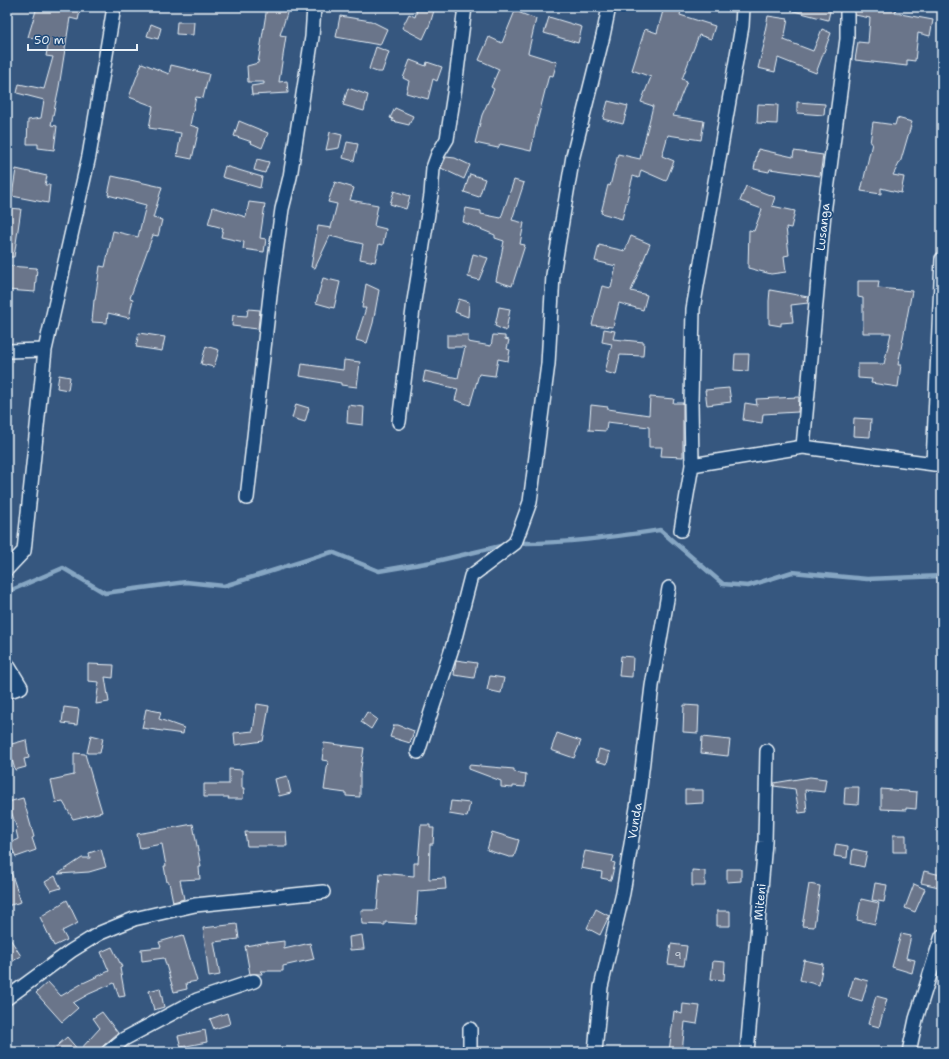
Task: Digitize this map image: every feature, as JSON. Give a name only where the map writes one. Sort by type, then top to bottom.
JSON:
[{"type":"street","points":[[7,570],[24,551],[45,350],[89,156],[114,7]]},
{"type":"street","points":[[247,498],[272,280],[282,210],[290,177],[312,37],[314,7]]},
{"type":"street","points":[[399,422],[414,301],[431,195],[433,168],[446,139],[455,87],[465,7]]},
{"type":"street","points":[[418,752],[454,642],[471,576],[514,543],[530,502],[548,364],[553,275],[573,156],[609,7]]},
{"type":"street","points":[[681,530],[692,465],[691,402],[693,309],[742,26],[743,7]]},
{"type":"street","name":"Lusanga","points":[[803,447],[824,213],[847,39],[847,7]]},
{"type":"street","points":[[692,465],[803,447],[937,465],[942,259]]},
{"type":"street","points":[[7,351],[45,350]]},
{"type":"street","name":"Vunda","points":[[596,1052],[601,987],[623,893],[639,795],[652,686],[669,588]]},
{"type":"street","points":[[7,664],[21,687],[7,692]]},
{"type":"street","name":"Miteni","points":[[747,1052],[765,842],[767,751]]},
{"type":"street","points":[[7,998],[71,951],[100,933],[134,919],[195,905],[323,892]]},
{"type":"street","points":[[909,1052],[916,1019],[942,936]]},
{"type":"street","points":[[108,1052],[124,1039],[197,1000],[254,982]]},
{"type":"street","points":[[470,1029],[470,1052]]},
{"type":"building","points":[[37,7],[81,7],[78,20],[70,18],[59,87],[51,125],[57,126],[54,150],[38,148],[38,144],[27,144],[28,120],[41,118],[44,100],[17,93],[19,84],[44,89],[53,57],[46,56],[49,40],[28,37]]},
{"type":"building","points":[[267,7],[289,7],[280,35],[286,36],[279,82],[287,81],[288,93],[252,95],[251,86],[264,84],[264,82],[248,82],[247,66],[258,63]]},
{"type":"building","points":[[418,7],[435,7],[430,24],[423,39],[402,28],[409,14],[415,17]]},
{"type":"building","points":[[664,7],[682,7],[680,15],[715,26],[711,39],[699,35],[682,79],[687,81],[673,116],[704,121],[701,140],[668,135],[662,156],[674,161],[666,181],[641,170],[639,178],[633,176],[622,219],[601,213],[618,154],[640,159],[653,106],[641,102],[651,77],[632,70],[645,29],[657,33]]},
{"type":"building","points":[[794,7],[831,7],[828,20],[794,11]]},
{"type":"building","points":[[855,7],[896,7],[895,13],[933,20],[930,36],[918,33],[915,61],[907,60],[907,66],[855,60],[858,42],[868,43],[870,18],[855,15]]},
{"type":"building","points":[[515,11],[536,19],[528,53],[557,62],[553,76],[549,75],[531,151],[500,144],[498,148],[475,143],[482,115],[494,89],[491,87],[499,69],[479,60],[489,37],[502,43]]},
{"type":"building","points":[[340,16],[371,21],[387,29],[380,45],[336,37]]},
{"type":"building","points":[[768,16],[788,19],[784,40],[813,51],[822,29],[831,33],[816,73],[778,58],[775,72],[758,68],[766,37],[764,36]]},
{"type":"building","points":[[549,17],[582,27],[578,43],[544,33]]},
{"type":"building","points":[[177,22],[194,22],[193,35],[176,34]]},
{"type":"building","points":[[151,24],[161,28],[158,39],[147,36]]},
{"type":"building","points":[[376,47],[389,52],[382,72],[369,69]]},
{"type":"building","points":[[410,60],[426,66],[427,62],[442,67],[437,81],[433,79],[428,99],[406,93],[409,81],[403,78]]},
{"type":"building","points":[[142,63],[169,74],[171,65],[209,74],[203,98],[196,97],[190,125],[199,128],[192,159],[177,156],[181,133],[149,128],[153,106],[129,97]]},
{"type":"building","points":[[348,88],[368,95],[364,111],[343,105]]},
{"type":"building","points":[[608,101],[628,106],[623,124],[603,119]]},
{"type":"building","points":[[797,102],[825,104],[824,115],[797,113]]},
{"type":"building","points":[[758,104],[778,105],[777,124],[757,123]]},
{"type":"building","points":[[395,108],[413,116],[409,125],[392,121],[393,119],[390,118]]},
{"type":"building","points":[[897,118],[912,122],[901,160],[893,175],[904,177],[901,193],[881,188],[881,194],[861,191],[872,143],[870,143],[873,122],[895,125]]},
{"type":"building","points":[[239,121],[268,133],[262,148],[251,143],[252,142],[234,136]]},
{"type":"building","points":[[330,132],[342,135],[339,148],[326,150]]},
{"type":"building","points":[[347,142],[358,144],[354,161],[343,158]]},
{"type":"building","points":[[758,149],[793,157],[794,151],[823,155],[820,176],[770,169],[769,172],[754,169]]},
{"type":"building","points":[[446,157],[455,158],[470,165],[464,179],[441,168]]},
{"type":"building","points":[[257,159],[269,162],[265,173],[254,170]]},
{"type":"building","points":[[225,166],[262,177],[260,188],[222,177]]},
{"type":"building","points":[[16,169],[47,176],[45,185],[50,185],[48,203],[12,196]]},
{"type":"building","points":[[470,174],[485,179],[479,197],[464,192]]},
{"type":"building","points":[[112,176],[162,187],[153,218],[162,220],[158,236],[153,235],[130,298],[133,299],[129,318],[108,313],[107,323],[92,322],[100,266],[105,267],[113,231],[138,237],[146,205],[108,195]]},
{"type":"building","points":[[514,180],[524,183],[512,220],[524,223],[520,244],[525,245],[512,286],[496,281],[504,241],[495,238],[495,235],[463,222],[466,208],[481,211],[481,214],[501,218]]},
{"type":"building","points":[[335,182],[354,188],[350,200],[378,205],[374,226],[386,229],[383,245],[379,244],[375,262],[360,259],[363,244],[330,236],[315,268],[311,267],[318,226],[331,228],[337,204],[328,202]]},
{"type":"building","points":[[746,186],[775,197],[772,206],[795,211],[791,228],[786,227],[789,255],[784,256],[786,272],[771,274],[748,268],[749,230],[754,231],[762,209],[740,201]]},
{"type":"building","points":[[394,191],[410,196],[406,209],[390,204]]},
{"type":"building","points":[[249,202],[265,204],[260,238],[266,239],[264,252],[243,249],[244,242],[221,237],[223,228],[208,224],[213,207],[246,217]]},
{"type":"building","points":[[7,208],[21,209],[14,257],[7,257]]},
{"type":"building","points":[[631,236],[650,244],[631,291],[647,295],[643,310],[619,303],[613,327],[592,325],[602,286],[611,288],[616,266],[595,261],[599,245],[625,251]]},
{"type":"building","points":[[473,254],[488,258],[479,280],[468,277]]},
{"type":"building","points":[[7,266],[37,268],[35,292],[7,290]]},
{"type":"building","points":[[323,278],[340,282],[334,308],[316,303]]},
{"type":"building","points":[[858,281],[879,281],[878,288],[912,291],[898,365],[901,365],[898,387],[871,383],[872,379],[858,378],[858,364],[884,364],[891,333],[863,333],[863,298],[858,297]]},
{"type":"building","points":[[366,284],[379,290],[373,323],[367,343],[356,340],[366,308],[362,308]]},
{"type":"building","points":[[770,290],[808,297],[808,303],[791,305],[793,322],[781,323],[781,326],[769,324]]},
{"type":"building","points":[[459,299],[469,302],[468,317],[455,312]]},
{"type":"building","points":[[499,307],[510,309],[506,331],[495,326]]},
{"type":"building","points":[[248,309],[260,310],[258,329],[232,326],[233,315],[247,316]]},
{"type":"building","points":[[604,329],[615,331],[613,339],[644,342],[643,356],[620,355],[616,375],[605,372],[612,344],[602,342]]},
{"type":"building","points":[[139,333],[165,337],[162,351],[136,347]]},
{"type":"building","points":[[447,335],[468,335],[468,342],[491,346],[493,335],[505,336],[505,339],[509,340],[507,349],[510,350],[508,361],[498,359],[495,376],[479,374],[470,405],[455,400],[458,389],[423,381],[425,371],[458,378],[465,347],[447,347]]},
{"type":"building","points":[[206,346],[219,350],[214,367],[201,364]]},
{"type":"building","points":[[735,354],[749,354],[748,371],[734,370]]},
{"type":"building","points":[[344,360],[360,362],[357,387],[300,376],[302,364],[343,370]]},
{"type":"building","points":[[59,375],[70,377],[68,390],[57,388]]},
{"type":"building","points":[[729,388],[731,402],[707,405],[705,390]]},
{"type":"building","points":[[650,397],[674,399],[673,403],[683,403],[683,457],[661,456],[662,447],[649,447],[649,427],[607,422],[606,431],[589,430],[591,405],[649,415]]},
{"type":"building","points":[[799,397],[798,412],[763,414],[762,423],[743,420],[745,403],[757,405],[756,399]]},
{"type":"building","points":[[296,404],[309,408],[305,422],[292,418]]},
{"type":"building","points":[[348,405],[364,407],[363,425],[347,423]]},
{"type":"building","points":[[854,418],[871,419],[870,437],[853,436]]},
{"type":"building","points":[[621,656],[633,657],[632,677],[619,676]]},
{"type":"building","points":[[456,660],[477,663],[474,678],[454,675]]},
{"type":"building","points":[[88,664],[114,665],[113,678],[105,677],[109,702],[96,704],[99,682],[88,681]]},
{"type":"building","points":[[490,676],[504,678],[501,693],[487,690]]},
{"type":"building","points":[[257,704],[269,706],[263,741],[235,745],[234,733],[253,731]]},
{"type":"building","points":[[684,705],[699,706],[698,733],[683,732]]},
{"type":"building","points":[[64,707],[79,709],[77,725],[62,723]]},
{"type":"building","points":[[146,709],[161,712],[159,719],[184,728],[183,734],[142,728]]},
{"type":"building","points":[[367,712],[377,719],[371,729],[361,722]]},
{"type":"building","points":[[394,725],[414,731],[410,743],[390,737]]},
{"type":"building","points":[[557,733],[581,741],[574,758],[551,750]]},
{"type":"building","points":[[91,735],[103,738],[100,753],[87,753]]},
{"type":"building","points":[[702,737],[730,740],[728,756],[701,753]]},
{"type":"building","points":[[26,740],[29,758],[24,759],[26,767],[15,770],[8,745]]},
{"type":"building","points":[[324,743],[364,748],[360,774],[360,797],[346,796],[346,793],[324,790],[328,761],[322,760]]},
{"type":"building","points":[[599,749],[610,752],[607,764],[596,761]]},
{"type":"building","points":[[74,753],[85,754],[102,812],[73,819],[63,802],[56,803],[51,780],[74,775]]},
{"type":"building","points":[[469,765],[514,769],[514,772],[526,774],[525,787],[501,787],[501,781],[469,769]]},
{"type":"building","points":[[229,769],[242,770],[242,788],[244,788],[243,799],[228,799],[229,797],[204,797],[204,784],[229,784]]},
{"type":"building","points":[[287,776],[291,793],[279,796],[275,779]]},
{"type":"building","points":[[810,777],[826,779],[824,792],[805,790],[807,812],[799,813],[795,789],[774,786],[774,783]]},
{"type":"building","points":[[845,787],[859,787],[858,805],[844,804]]},
{"type":"building","points":[[881,789],[917,792],[916,809],[881,809]]},
{"type":"building","points":[[685,790],[703,790],[703,803],[685,804]]},
{"type":"building","points":[[23,798],[34,837],[32,838],[36,850],[16,857],[10,843],[18,839],[17,829],[8,802]]},
{"type":"building","points":[[451,801],[470,803],[467,817],[449,814]]},
{"type":"building","points":[[193,824],[201,867],[199,867],[200,879],[180,880],[184,899],[173,902],[169,882],[167,882],[162,844],[140,848],[137,834]]},
{"type":"building","points":[[421,825],[430,825],[430,828],[434,828],[433,844],[430,844],[429,879],[445,878],[446,889],[418,891],[416,924],[385,922],[385,925],[362,924],[361,910],[377,910],[380,873],[414,876],[414,863],[418,863]]},
{"type":"building","points":[[245,832],[286,832],[287,846],[247,846]]},
{"type":"building","points":[[492,832],[519,840],[514,857],[509,857],[487,850]]},
{"type":"building","points":[[893,835],[906,835],[906,852],[893,852]]},
{"type":"building","points":[[836,844],[848,846],[847,858],[834,856]]},
{"type":"building","points":[[101,849],[106,867],[89,872],[58,874],[82,858],[90,858],[89,853]]},
{"type":"building","points":[[853,849],[867,852],[864,867],[851,864]]},
{"type":"building","points":[[585,851],[614,856],[612,862],[615,863],[611,880],[601,878],[602,872],[581,868]]},
{"type":"building","points":[[9,866],[21,902],[7,906],[7,867]]},
{"type":"building","points":[[727,869],[741,869],[741,881],[727,882]]},
{"type":"building","points":[[692,870],[705,871],[705,886],[692,886]]},
{"type":"building","points":[[924,871],[941,875],[939,887],[921,883]]},
{"type":"building","points":[[55,876],[61,888],[51,891],[45,882]]},
{"type":"building","points":[[875,883],[887,885],[884,902],[872,900]]},
{"type":"building","points":[[809,884],[820,886],[814,927],[802,926]]},
{"type":"building","points":[[914,884],[925,889],[915,912],[905,908]]},
{"type":"building","points":[[861,899],[879,903],[875,924],[857,920]]},
{"type":"building","points":[[67,900],[78,923],[62,931],[67,940],[54,946],[40,917]]},
{"type":"building","points":[[596,909],[609,916],[600,935],[587,928]]},
{"type":"building","points":[[717,911],[730,911],[730,926],[717,926]]},
{"type":"building","points":[[237,924],[239,939],[214,942],[220,975],[209,977],[203,928]]},
{"type":"building","points":[[7,934],[21,956],[7,965]]},
{"type":"building","points":[[901,934],[911,936],[906,958],[915,960],[912,973],[892,967]]},
{"type":"building","points":[[183,935],[197,981],[186,983],[187,989],[174,992],[164,958],[142,961],[141,949],[161,947],[159,942]]},
{"type":"building","points":[[362,935],[364,949],[350,950],[349,937]]},
{"type":"building","points":[[284,941],[284,949],[310,943],[314,959],[283,966],[283,971],[261,971],[262,974],[250,974],[245,946]]},
{"type":"building","points":[[671,944],[687,946],[684,966],[668,964]]},
{"type":"building","points":[[112,947],[122,967],[120,968],[125,996],[119,997],[114,983],[73,1003],[78,1008],[62,1022],[36,993],[48,982],[61,996],[83,983],[109,971],[101,952]]},
{"type":"building","points":[[804,960],[823,964],[819,985],[800,980]]},
{"type":"building","points":[[713,961],[725,962],[724,980],[711,979]]},
{"type":"building","points":[[854,977],[868,981],[862,1001],[848,997]]},
{"type":"building","points":[[160,988],[164,1007],[154,1010],[149,991]]},
{"type":"building","points":[[876,996],[887,999],[879,1027],[868,1024]]},
{"type":"building","points":[[683,1004],[700,1006],[697,1024],[685,1022],[682,1052],[669,1052],[674,1011],[682,1014]]},
{"type":"building","points":[[102,1012],[118,1033],[103,1046],[100,1052],[50,1052],[67,1037],[79,1051],[100,1028],[93,1018]]},
{"type":"building","points":[[227,1013],[230,1024],[214,1029],[210,1019]]},
{"type":"building","points":[[205,1030],[207,1042],[181,1047],[178,1036]]},
{"type":"waterway","points":[[516,543],[570,541],[660,530],[723,584],[748,586],[792,572],[867,579],[942,576]]},
{"type":"waterway","points":[[7,592],[63,568],[105,593],[186,582],[224,586],[332,552],[379,571],[432,562],[505,545]]}]
